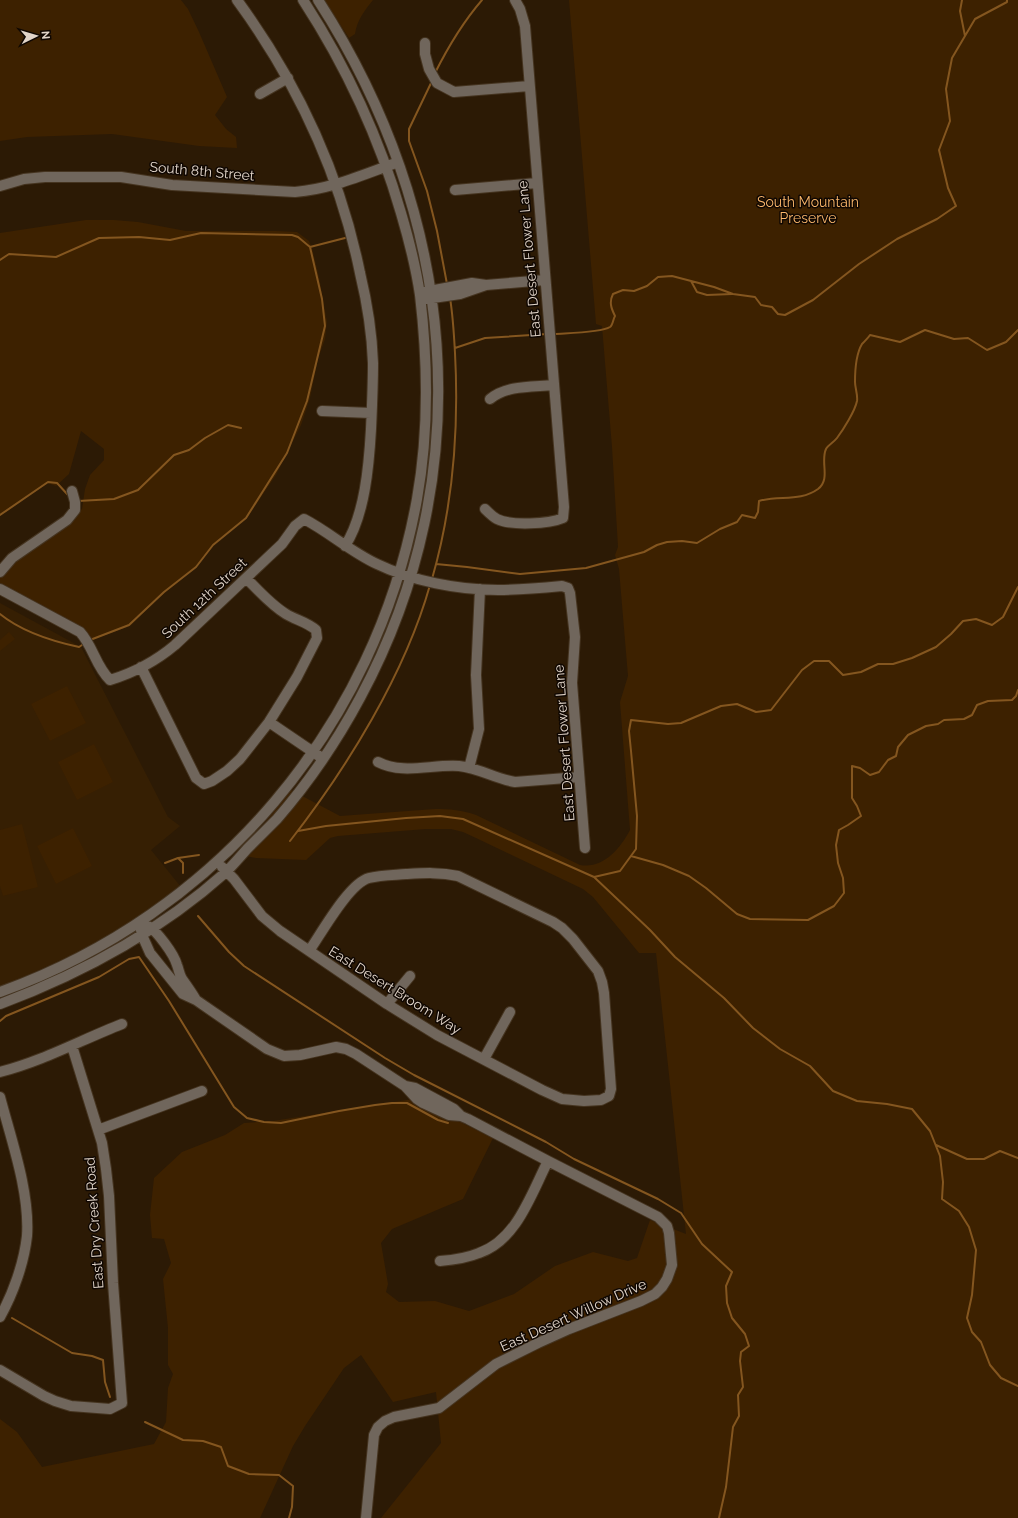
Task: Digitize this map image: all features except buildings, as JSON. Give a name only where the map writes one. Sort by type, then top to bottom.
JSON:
[{"type":"street","points":[[237,0],[269,45],[307,115],[336,185],[354,244],[367,309],[373,361],[370,455],[355,528],[345,546],[377,564],[410,577],[480,589],[476,675],[479,729],[469,768]]},
{"type":"street","points":[[0,992],[35,979],[70,962],[141,922],[176,896],[216,862],[266,811],[313,752],[343,703],[362,668],[380,627],[399,573],[416,505],[423,450],[426,361],[420,297],[406,228],[376,137],[349,79],[303,0]]},
{"type":"street","points":[[0,1004],[41,989],[76,972],[108,956],[142,935],[173,914],[226,871],[278,817],[324,759],[375,671],[396,620],[410,577],[422,537],[430,499],[435,452],[439,392],[436,327],[431,294],[418,227],[398,162],[361,74],[318,0]]},
{"type":"street","name":"East Desert Flower Lane","points":[[485,509],[497,519],[514,523],[556,521],[563,518],[564,508],[525,26],[523,16],[515,0]]},
{"type":"street","points":[[425,43],[425,54],[429,69],[437,83],[454,92],[529,86]]},
{"type":"street","points":[[260,94],[288,78]]},
{"type":"street","name":"South 8th Street","points":[[0,186],[24,179],[46,177],[121,178],[172,185],[295,192],[314,190],[336,185],[398,162]]},
{"type":"street","points":[[455,190],[537,183]]},
{"type":"street","points":[[420,297],[462,289],[472,283],[486,285],[545,280]]},
{"type":"street","points":[[490,399],[498,392],[507,390],[554,386]]},
{"type":"street","points":[[322,411],[371,413]]},
{"type":"street","points":[[423,450],[435,452]]},
{"type":"street","points":[[0,572],[12,558],[67,520],[75,510],[75,502],[72,491]]},
{"type":"street","name":"South 12th Street","points":[[0,589],[80,632],[87,640],[104,674],[110,680],[141,668],[175,645],[282,544],[295,526],[304,519],[345,546]]},
{"type":"street","points":[[141,668],[196,778],[204,784],[212,781],[227,771],[240,759],[269,722],[297,677],[317,638],[316,630],[311,625],[285,613],[246,578]]},
{"type":"street","name":"East Desert Flower Lane","points":[[480,589],[518,590],[562,586],[568,588],[570,593],[574,637],[572,683],[586,848]]},
{"type":"street","points":[[269,722],[324,759]]},
{"type":"street","points":[[378,762],[395,768],[451,766],[469,768],[507,781],[515,782],[580,777]]},
{"type":"street","name":"East Desert Broom Way","points":[[216,862],[226,871],[262,916],[280,931],[309,951],[388,1004],[437,1035],[562,1099],[584,1101],[601,1100],[609,1096],[611,1089],[602,982],[598,971],[562,928],[553,922],[458,876],[443,873],[426,873],[368,878],[356,885],[346,896],[309,951]]},
{"type":"street","name":"East Desert Willow Drive","points":[[141,922],[152,928],[165,944],[177,964],[178,972],[182,980],[196,1000]]},
{"type":"street","name":"East Desert Willow Drive","points":[[141,922],[142,935],[150,953],[183,994],[196,1000],[283,1059],[336,1047],[346,1049],[405,1086],[415,1088],[454,1109],[461,1116],[658,1217],[667,1226],[672,1265],[667,1279],[662,1287],[654,1294],[641,1301],[569,1329],[496,1364],[439,1408],[394,1417],[385,1421],[378,1427],[374,1435],[366,1518]]},
{"type":"street","points":[[388,1004],[410,976]]},
{"type":"street","points":[[484,1059],[510,1012]]},
{"type":"street","points":[[0,1072],[20,1067],[122,1024]]},
{"type":"street","name":"East Dry Creek Road","points":[[0,1370],[70,1411],[110,1408],[122,1403],[113,1283],[109,1196],[102,1143],[72,1046]]},
{"type":"street","points":[[98,1130],[202,1091]]},
{"type":"street","points":[[0,1097],[24,1192],[26,1236],[19,1274],[8,1304],[0,1317]]},
{"type":"street","points":[[440,1262],[480,1253],[495,1245],[509,1232],[519,1220],[548,1161]]},
{"type":"shaded area","points":[[0,603],[81,647],[168,817],[180,826],[151,850],[181,887],[149,911],[83,950],[0,988]]},
{"type":"green space","points":[[0,0],[181,0],[188,9],[199,32],[227,97],[215,115],[226,129],[236,137],[237,148],[199,146],[112,134],[27,137],[0,141]]},
{"type":"green space","points":[[324,0],[373,0],[359,20],[355,34],[349,38]]},
{"type":"green space","name":"South Mountain Preserve","points":[[569,0],[1018,0],[1018,1518],[381,1518],[441,1443],[436,1392],[393,1402],[361,1355],[344,1368],[305,1426],[293,1446],[260,1518],[0,1518],[0,1419],[17,1432],[42,1467],[154,1444],[166,1422],[168,1388],[173,1374],[168,1365],[168,1328],[163,1279],[171,1263],[164,1239],[152,1238],[150,1215],[154,1178],[182,1152],[225,1135],[244,1123],[273,1121],[413,1099],[493,1138],[463,1199],[392,1229],[381,1243],[388,1284],[386,1292],[399,1302],[435,1301],[469,1311],[514,1294],[555,1266],[593,1252],[628,1261],[637,1258],[650,1220],[686,1234],[656,953],[639,953],[593,897],[583,889],[463,832],[451,829],[426,829],[338,836],[330,838],[306,860],[256,858],[235,854],[256,834],[291,790],[340,816],[435,809],[466,812],[476,815],[580,865],[596,864],[603,861],[616,850],[630,830],[620,702],[628,676],[619,569],[615,555],[618,547],[612,447],[602,326],[596,324]]},
{"type":"green space","points":[[86,220],[138,222],[186,231],[297,232],[309,241],[312,248],[327,322],[325,339],[318,359],[310,398],[301,425],[276,475],[247,518],[209,549],[193,570],[156,600],[130,626],[97,638],[87,639],[0,589],[0,572],[82,509],[85,489],[90,475],[104,460],[104,449],[81,431],[69,474],[56,486],[48,483],[0,516],[0,233]]},
{"type":"green space","points":[[9,632],[15,639],[0,651],[0,640]]},
{"type":"green space","points":[[67,686],[86,723],[50,741],[31,704]]},
{"type":"green space","points":[[94,744],[113,782],[77,800],[58,762]]},
{"type":"green space","points":[[22,824],[38,887],[3,896],[0,886],[0,830]]},
{"type":"green space","points":[[73,828],[92,866],[56,884],[37,846]]},
{"type":"waterway","points":[[435,73],[456,35],[482,0]]},
{"type":"waterway","points":[[962,0],[960,11],[965,36]]},
{"type":"waterway","points":[[554,334],[591,332],[610,327],[615,316],[611,305],[613,294],[623,290],[634,291],[647,286],[658,277],[672,276],[714,287],[733,294],[755,297],[761,305],[772,307],[778,314],[785,315],[813,300],[859,264],[897,239],[937,219],[956,206],[948,188],[939,150],[950,121],[946,89],[952,58],[975,19],[1007,2],[1007,0]]},
{"type":"waterway","points":[[432,81],[409,129],[409,141],[427,191],[437,231],[447,284]]},
{"type":"waterway","points":[[0,260],[9,254],[56,257],[99,238],[139,237],[170,240],[201,233],[292,235],[298,237],[310,247]]},
{"type":"waterway","points":[[90,640],[129,625],[164,592],[196,567],[213,545],[246,518],[287,453],[307,401],[325,326],[322,299],[310,247],[345,238]]},
{"type":"waterway","points":[[691,281],[697,292],[707,295],[732,294]]},
{"type":"waterway","points":[[432,579],[450,495],[455,438],[456,381],[454,332],[450,298]]},
{"type":"waterway","points":[[436,564],[520,574],[586,568],[644,552],[657,545],[667,542],[682,541],[697,543],[720,529],[737,522],[742,515],[755,518],[758,512],[759,501],[804,496],[818,489],[822,485],[825,475],[824,454],[826,449],[840,435],[856,405],[857,399],[855,378],[857,358],[862,344],[870,335],[900,342],[925,330],[954,339],[968,338],[987,350],[1006,342],[1018,330]]},
{"type":"waterway","points":[[455,348],[485,338],[547,334]]},
{"type":"waterway","points":[[78,501],[114,499],[138,490],[174,455],[189,450],[205,438],[228,425],[241,428]]},
{"type":"waterway","points":[[0,515],[48,482],[57,483],[68,495]]},
{"type":"waterway","points":[[290,841],[332,783],[372,719],[406,652],[430,585]]},
{"type":"waterway","points":[[594,877],[620,871],[636,849],[637,816],[629,731],[631,720],[668,724],[681,723],[721,706],[737,704],[756,712],[771,710],[802,670],[814,661],[829,661],[843,675],[861,672],[878,664],[893,664],[912,658],[936,647],[963,621],[976,619],[992,625],[1003,617],[1018,587]]},
{"type":"waterway","points":[[0,614],[27,631],[48,639],[79,647],[85,643]]},
{"type":"waterway","points":[[631,856],[663,865],[689,876],[737,914],[750,919],[808,920],[834,906],[844,893],[843,878],[838,863],[836,845],[839,830],[861,816],[852,798],[852,766],[860,768],[870,775],[879,772],[888,760],[896,756],[898,747],[908,735],[926,726],[938,724],[944,720],[964,719],[972,715],[977,705],[988,701],[1012,700],[1016,696],[1018,690]]},
{"type":"waterway","points":[[298,831],[326,826],[406,818],[440,816],[463,819],[594,877],[650,930],[675,957],[724,998],[753,1028],[780,1049],[810,1066],[833,1091],[857,1101],[887,1104],[912,1109],[930,1131],[940,1156],[943,1182],[942,1199],[959,1211],[969,1227],[976,1250],[972,1295],[967,1318],[972,1332],[981,1342],[990,1365],[1001,1378],[1018,1386]]},
{"type":"waterway","points":[[165,863],[178,858],[199,855]]},
{"type":"waterway","points":[[178,858],[183,863],[183,873]]},
{"type":"waterway","points":[[198,916],[229,952],[244,966],[385,1058],[414,1075],[546,1142],[574,1159],[658,1199],[681,1213],[702,1244],[732,1272],[726,1286],[727,1303],[732,1318],[745,1334],[749,1346],[741,1352],[740,1361],[743,1387],[738,1395],[739,1416],[733,1427],[726,1487],[719,1518]]},
{"type":"waterway","points":[[0,1021],[6,1016],[99,977],[129,959],[139,957],[169,1001],[234,1107],[247,1118],[264,1122],[281,1123],[375,1105],[407,1103],[438,1120],[448,1123]]},
{"type":"waterway","points":[[936,1145],[967,1159],[984,1159],[1000,1151],[1018,1158]]},
{"type":"waterway","points":[[12,1318],[72,1353],[92,1356],[103,1360],[105,1382],[110,1397]]},
{"type":"waterway","points":[[145,1422],[183,1440],[203,1441],[221,1447],[228,1466],[249,1474],[279,1475],[293,1486],[292,1507],[289,1518]]}]
